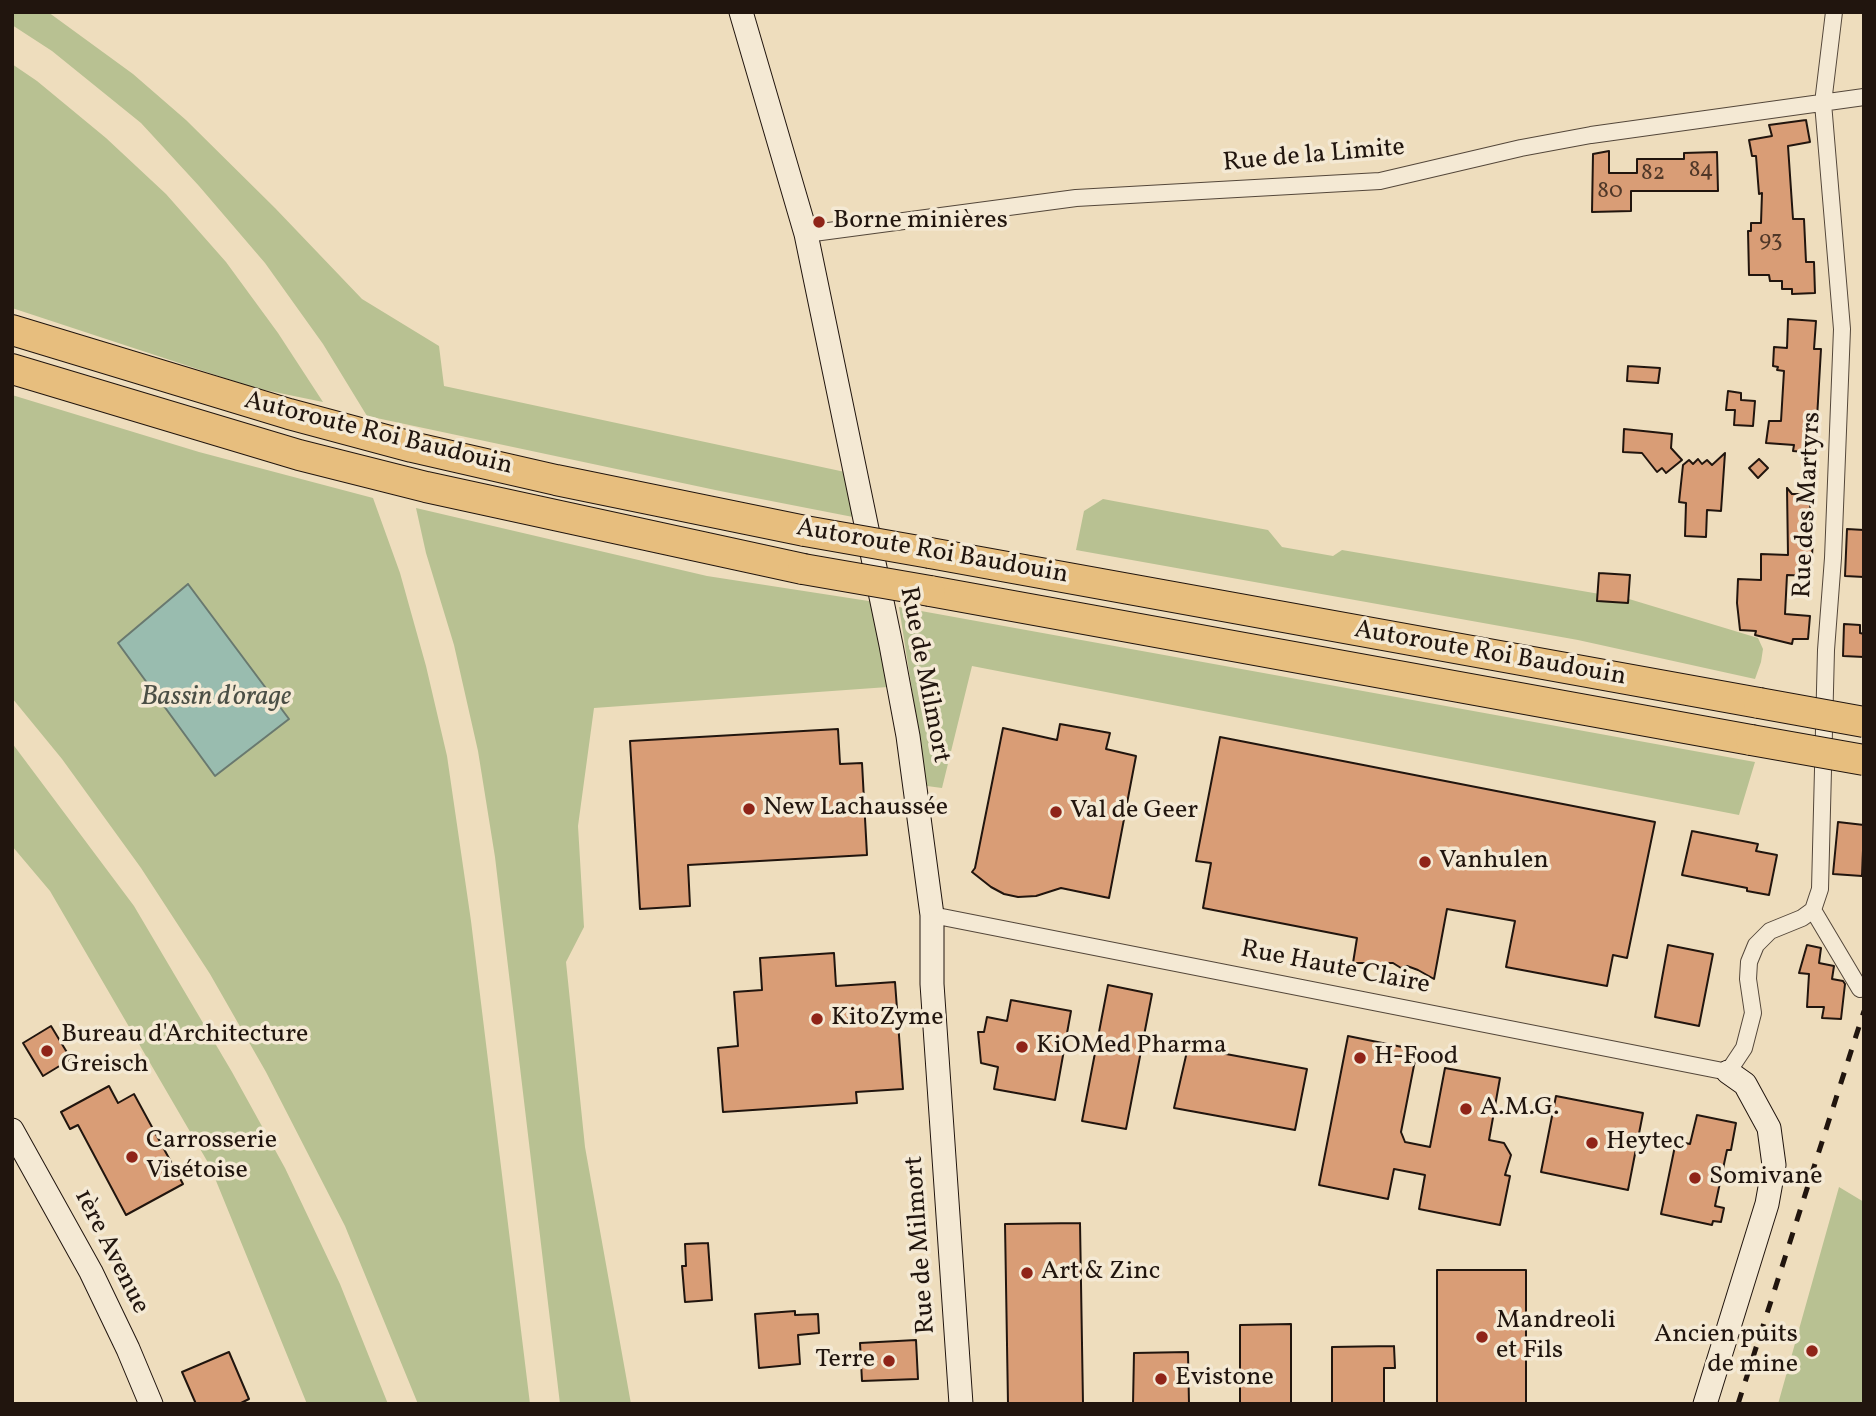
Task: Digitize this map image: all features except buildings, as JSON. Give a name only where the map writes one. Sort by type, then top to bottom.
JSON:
[{"type":"highway","name":"Autoroute Roi Baudouin","points":[[12,330],[289,414],[412,447],[556,480],[805,531],[1864,722]]},
{"type":"highway","name":"Autoroute Roi Baudouin","points":[[12,369],[299,455],[426,487],[803,569],[1864,760]]},
{"type":"street","name":"Rue de Milmort","points":[[740,12],[806,234],[891,645],[916,789],[932,915],[932,984],[961,1404]]},
{"type":"street","name":"Rue des Martyrs","points":[[1813,910],[1820,889],[1826,650],[1833,558],[1842,329],[1823,103],[1834,12]]},
{"type":"street","name":"Rue de la Limite","points":[[806,234],[1076,198],[1380,181],[1521,148],[1591,135],[1864,97]]},
{"type":"street","points":[[1705,1404],[1766,1204],[1773,1165],[1769,1128],[1745,1084],[1728,1072],[1744,1048],[1753,1013],[1748,979],[1749,961],[1756,945],[1770,931],[1802,918],[1813,910],[1860,989]]},
{"type":"street","name":"Rue Haute Claire","points":[[932,915],[1728,1072]]},
{"type":"street","name":"1ère Avenue","points":[[12,1130],[91,1272],[151,1404]]},
{"type":"green space","points":[[12,12],[48,12],[133,74],[186,120],[362,299],[439,346],[444,386],[845,472],[853,517],[367,416],[323,344],[265,263],[199,186],[141,123],[52,51],[12,25]]},
{"type":"green space","points":[[12,64],[37,81],[106,138],[166,194],[226,262],[278,333],[323,402],[255,388],[12,308]]},
{"type":"green space","points":[[12,395],[199,452],[373,498],[400,573],[447,756],[471,921],[530,1404],[418,1404],[345,1226],[266,1072],[210,974],[141,868],[62,759],[12,698]]},
{"type":"green space","points":[[1103,499],[1268,530],[1282,547],[1333,556],[1342,550],[1629,599],[1758,638],[1763,649],[1761,662],[1755,679],[1578,640],[1076,550],[1084,511]]},
{"type":"green space","points":[[416,508],[707,576],[875,602],[888,687],[594,708],[578,826],[584,927],[566,962],[585,1147],[631,1404],[560,1404],[495,857],[478,751],[454,645],[426,553]]},
{"type":"green space","points":[[899,607],[1755,762],[1739,815],[972,666],[942,788],[927,786]]},
{"type":"green space","points":[[12,743],[134,906],[232,1072],[285,1168],[340,1284],[388,1404],[307,1404],[210,1166],[50,891],[12,846]]},
{"type":"green space","points":[[1839,1187],[1864,1202],[1864,1404],[1778,1404]]},
{"type":"water","name":"Bassin d'orage","points":[[188,584],[289,719],[215,776],[118,643]]},
{"type":"railway","points":[[1738,1404],[1864,1011]]},
{"type":"place","name":"Borne minières","points":[[819,222]]},
{"type":"place","name":"New Lachaussée","points":[[749,809]]},
{"type":"place","name":"Val de Geer","points":[[1056,812]]},
{"type":"place","name":"Vanhulen","points":[[1425,862]]},
{"type":"place","name":"KitoZyme","points":[[817,1019]]},
{"type":"place","name":"KiOMed Pharma","points":[[1022,1047]]},
{"type":"place","name":"Bureau d'Architecture Greisch","points":[[47,1051]]},
{"type":"place","name":"H-Food","points":[[1360,1058]]},
{"type":"place","name":"A.M.G.","points":[[1466,1109]]},
{"type":"place","name":"Heytec","points":[[1592,1143]]},
{"type":"place","name":"Carrosserie Visétoise","points":[[132,1157]]},
{"type":"place","name":"Somivane","points":[[1695,1178]]},
{"type":"place","name":"Art & Zinc","points":[[1027,1273]]},
{"type":"place","name":"Mandreoli et Fils","points":[[1482,1337]]},
{"type":"place","name":"Ancien puits de mine","points":[[1812,1351]]},
{"type":"place","name":"Terre","points":[[889,1361]]},
{"type":"place","name":"Evistone","points":[[1161,1379]]}]
